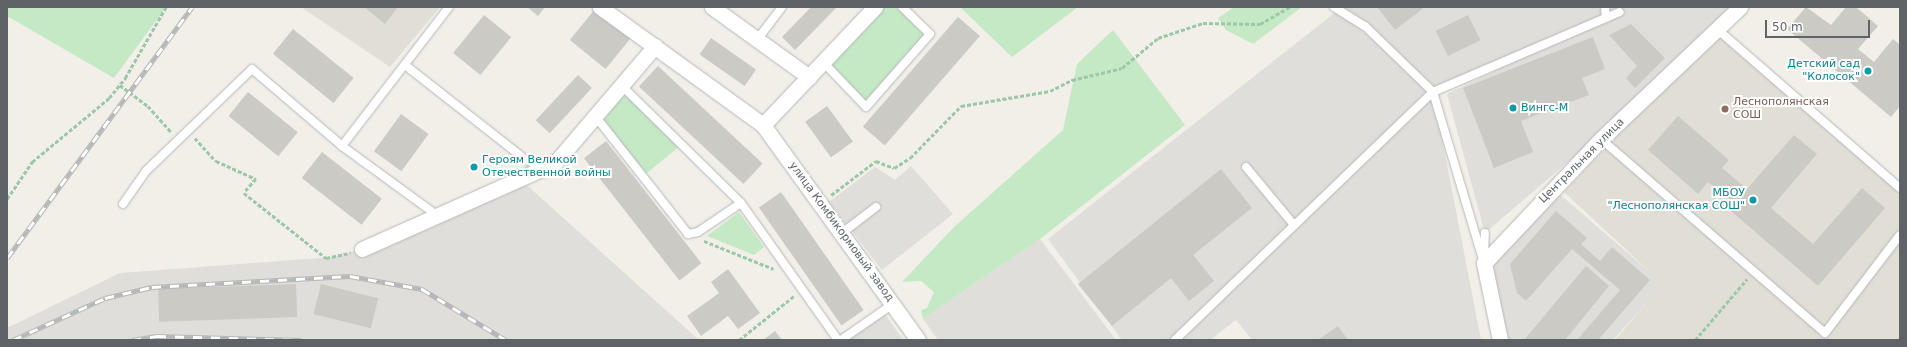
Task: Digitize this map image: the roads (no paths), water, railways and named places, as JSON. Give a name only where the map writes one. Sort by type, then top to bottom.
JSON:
[{"type":"street","name":"улица Комбикормовый завод","points":[[600,7],[763,124],[918,340]]},
{"type":"street","points":[[712,7],[809,77]]},
{"type":"street","points":[[763,124],[875,7]]},
{"type":"street","name":"Центральная улица","points":[[1484,263],[1602,139],[1740,7]]},
{"type":"street","points":[[362,249],[555,163],[596,117],[655,46]]},
{"type":"street","points":[[1484,263],[1500,340]]},
{"type":"lane","points":[[342,146],[391,78],[405,65],[449,7]]},
{"type":"lane","points":[[757,40],[782,7]]},
{"type":"lane","points":[[823,62],[866,107],[930,34],[902,7]]},
{"type":"lane","points":[[1334,7],[1366,26],[1432,92],[1484,263]]},
{"type":"lane","points":[[1605,7],[1606,18]]},
{"type":"lane","points":[[1175,340],[1432,92],[1620,12]]},
{"type":"lane","points":[[1717,29],[1900,188]]},
{"type":"lane","points":[[405,65],[526,160],[547,167]]},
{"type":"lane","points":[[123,204],[146,171],[252,68],[342,146],[438,216]]},
{"type":"lane","points":[[622,86],[741,203],[839,340],[892,304]]},
{"type":"lane","points":[[596,117],[688,234],[698,232],[741,203]]},
{"type":"lane","points":[[1602,139],[1825,333],[1900,235]]},
{"type":"lane","points":[[1246,167],[1294,225]]},
{"type":"lane","points":[[842,233],[876,207]]},
{"type":"lane","points":[[1484,263],[1485,233]]},
{"type":"railway","points":[[7,258],[192,7]]},
{"type":"railway","points":[[13,340],[105,298],[152,287],[350,276],[422,289],[506,340]]},
{"type":"railway","points":[[132,340],[157,336],[301,340]]},
{"type":"place","name":"Детский сад \"Колосок\"","points":[[1868,71]]},
{"type":"place","name":"Вингс-М","points":[[1513,108]]},
{"type":"place","name":"Леснополянская СОШ","points":[[1725,109]]},
{"type":"place","name":"Героям Великой Отечественной войны","points":[[474,167]]},
{"type":"place","name":"МБОУ \"Леснополянская СОШ\"","points":[[1753,200]]}]
